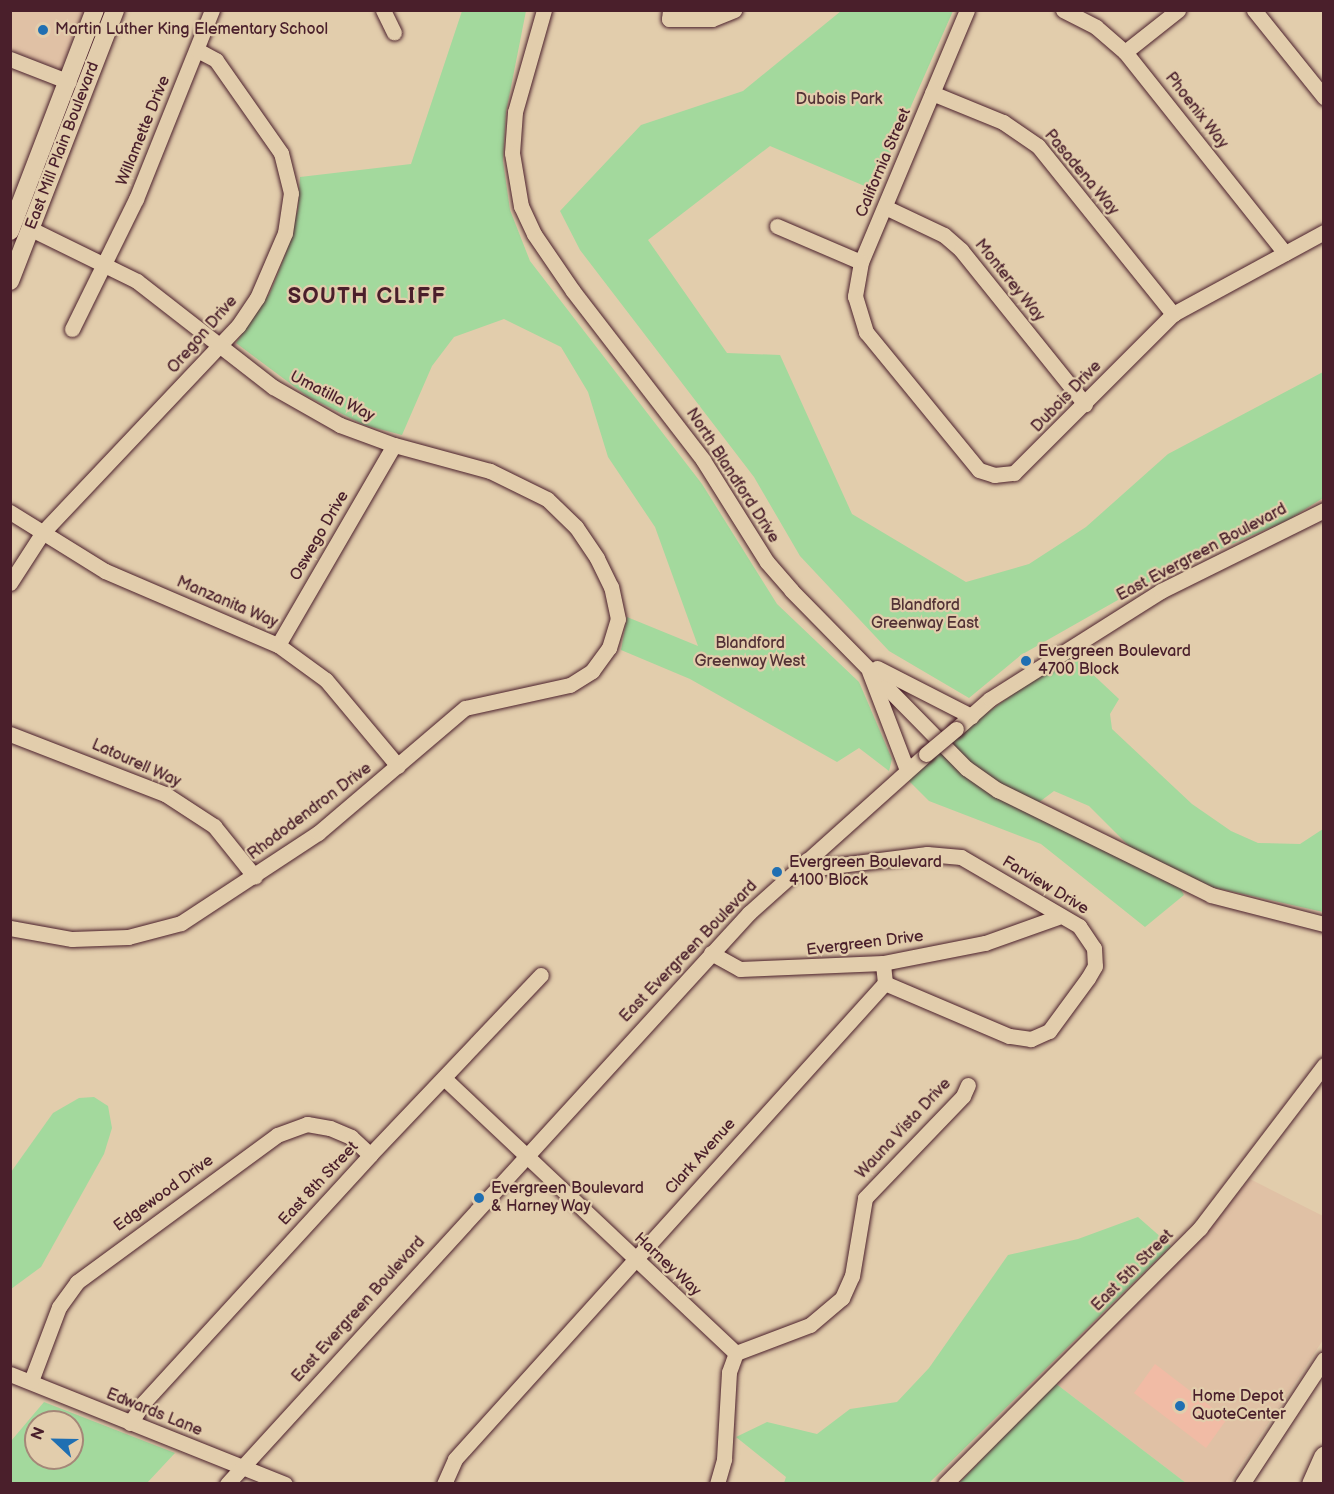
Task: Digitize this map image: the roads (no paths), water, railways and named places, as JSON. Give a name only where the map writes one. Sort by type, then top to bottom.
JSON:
[{"type":"highway","points":[[1312,1484],[1323,1457]]},
{"type":"main road","name":"East Mill Plain Boulevard","points":[[10,231],[95,10]]},
{"type":"main road","name":"East Mill Plain Boulevard","points":[[10,281],[115,10]]},
{"type":"street","name":"Willamette Drive","points":[[72,329],[106,263],[212,10]]},
{"type":"street","points":[[383,10],[394,33]]},
{"type":"street","name":"North Blandford Drive","points":[[544,10],[515,112],[512,153],[522,206],[534,234],[703,459],[767,562],[966,768],[998,790],[1111,848],[1211,895],[1323,924]]},
{"type":"street","points":[[670,15],[712,19],[734,10]]},
{"type":"street","name":"California Street","points":[[866,332],[855,296],[861,262],[968,10]]},
{"type":"street","name":"Phoenix Way","points":[[1062,10],[1096,27],[1125,52],[1285,253]]},
{"type":"street","points":[[1125,52],[1178,10]]},
{"type":"street","points":[[1254,10],[1320,86]]},
{"type":"street","name":"Oregon Drive","points":[[10,583],[43,532],[220,347],[257,298],[285,233],[291,193],[281,153],[216,60],[197,50]]},
{"type":"street","points":[[10,59],[69,82]]},
{"type":"street","name":"Pasadena Way","points":[[932,93],[1003,122],[1038,146],[1173,314]]},
{"type":"street","name":"Monterey Way","points":[[885,207],[944,235],[961,250],[1085,404]]},
{"type":"street","points":[[777,226],[861,262]]},
{"type":"street","name":"Umatilla Way","points":[[31,229],[106,263],[169,302],[220,347],[305,406],[394,445],[490,471],[547,499],[576,527],[597,558],[611,587],[618,619]]},
{"type":"street","name":"Dubois Drive","points":[[866,332],[965,459],[994,475],[1014,473],[1030,461],[1173,314],[1323,232]]},
{"type":"street","name":"Oswego Drive","points":[[279,645],[394,445]]},
{"type":"street","name":"East Evergreen Boulevard","points":[[227,1484],[523,1156],[711,953],[807,860],[926,754],[971,716],[1052,658],[1161,591],[1323,510]]},
{"type":"street","name":"Manzanita Way","points":[[10,512],[105,571],[279,645],[326,680],[399,766]]},
{"type":"street","name":"Rhododendron Drive","points":[[10,928],[72,939],[128,937],[181,923],[255,877],[318,833],[465,708],[570,685],[591,671],[609,648],[618,619]]},
{"type":"street","points":[[866,663],[971,716]]},
{"type":"street","points":[[866,663],[908,770]]},
{"type":"street","name":"Latourell Way","points":[[10,734],[165,794],[214,826],[255,877]]},
{"type":"street","name":"Farview Drive","points":[[807,860],[816,867],[927,854],[961,857],[1089,936],[1095,966],[1041,1037],[1009,1036],[885,983]]},
{"type":"street","name":"Evergreen Drive","points":[[711,953],[740,969],[883,963],[985,943],[1058,917]]},
{"type":"street","points":[[883,963],[885,983]]},
{"type":"street","name":"East 8th Street","points":[[130,1423],[144,1402],[370,1155],[445,1079],[541,975]]},
{"type":"street","name":"Clark Avenue","points":[[444,1484],[455,1460],[633,1258],[885,983]]},
{"type":"street","name":"East 5th Street","points":[[945,1484],[1200,1228],[1323,1065]]},
{"type":"street","name":"Harney Way","points":[[445,1079],[523,1156],[736,1353]]},
{"type":"street","name":"Wauna Vista Drive","points":[[736,1353],[810,1325],[842,1298],[852,1276],[865,1198],[963,1096],[968,1085]]},
{"type":"street","name":"Edgewood Drive","points":[[31,1381],[59,1307],[77,1282],[277,1135],[307,1124],[330,1128],[351,1137],[370,1155]]},
{"type":"street","points":[[717,1484],[724,1459],[729,1371],[736,1353]]},
{"type":"street","points":[[1242,1484],[1323,1359]]},
{"type":"street","name":"Edwards Lane","points":[[10,1374],[285,1484]]},
{"type":"place","name":"Martin Luther King Elementary School","points":[[43,30]]},
{"type":"place","name":"Evergreen Boulevard 4700 Block","points":[[1026,661]]},
{"type":"place","name":"Evergreen Boulevard 4100 Block","points":[[777,872]]},
{"type":"place","name":"Evergreen Boulevard & Harney Way","points":[[479,1198]]},
{"type":"place","name":"Home Depot QuoteCenter","points":[[1180,1406]]},
{"type":"district","name":"SOUTH CLIFF","points":[[367,297]]},
{"type":"park label","name":"Dubois Park","points":[[839,100]]},
{"type":"park label","name":"Blandford Greenway East","points":[[925,615]]},
{"type":"park label","name":"Blandford Greenway West","points":[[750,653]]}]
